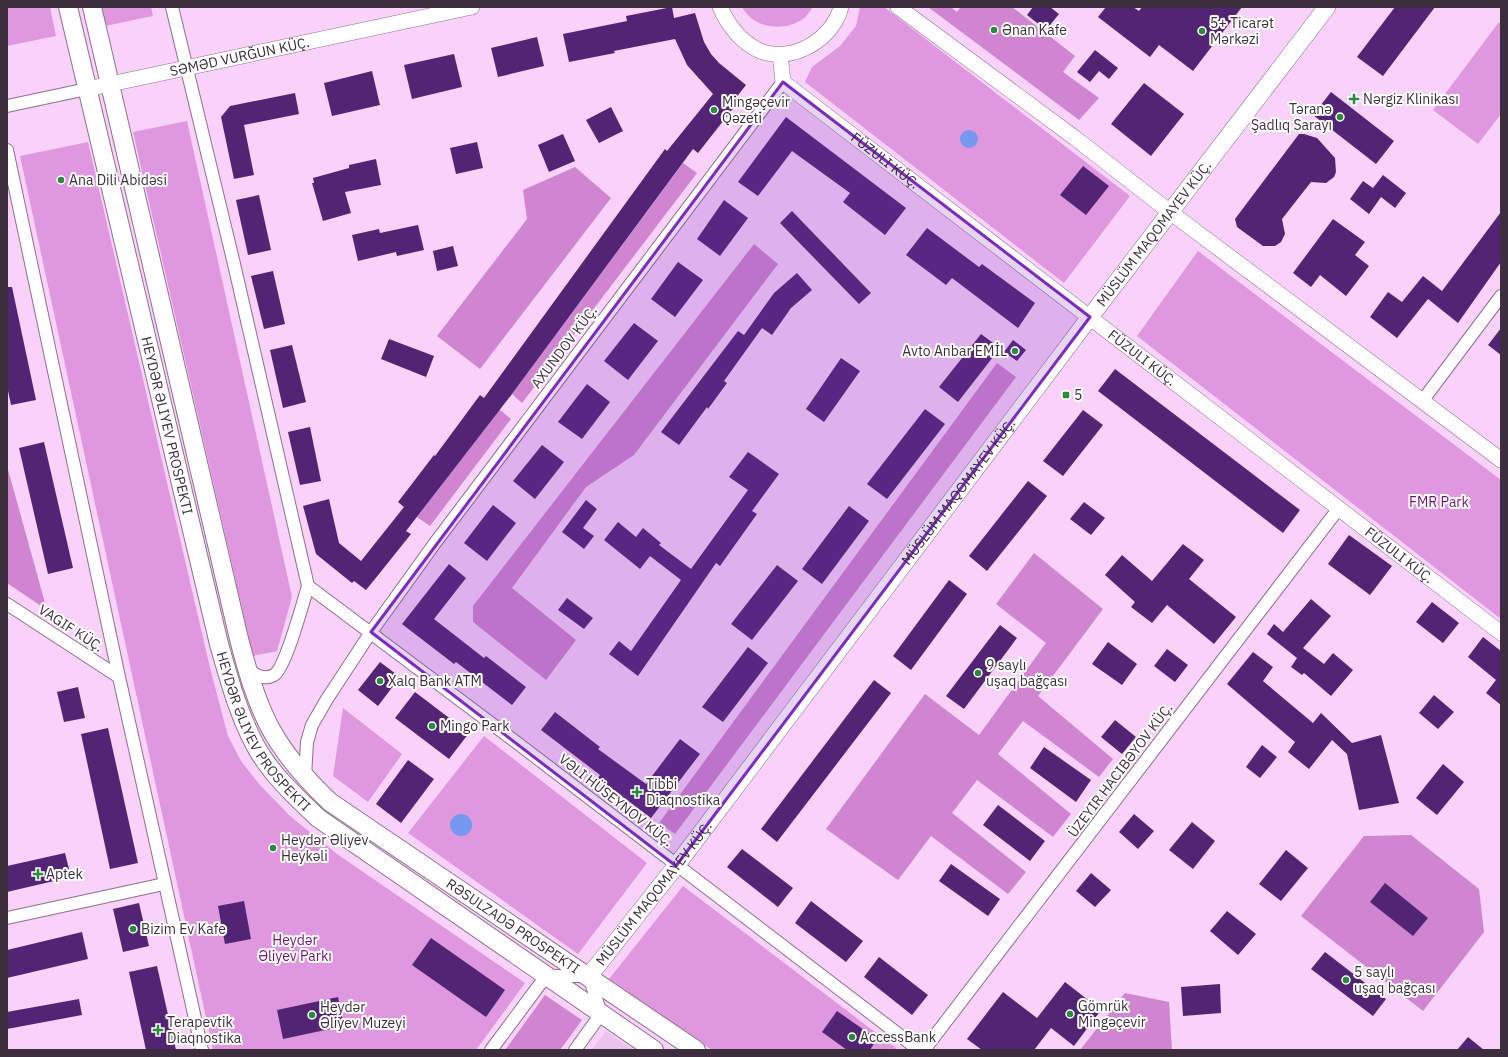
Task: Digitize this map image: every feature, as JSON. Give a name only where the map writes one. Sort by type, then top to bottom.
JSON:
[{"type":"main road","name":"HEYDƏR ƏLIYEV PROSPEKTI","points":[[68,7],[232,692],[242,719],[255,746],[290,792],[318,818]]},
{"type":"main road","name":"HEYDƏR ƏLIYEV PROSPEKTI","points":[[92,7],[246,668],[259,707],[271,732],[285,755],[305,778],[330,802]]},
{"type":"main road","name":"MÜSLÜM MAQOMAYEV KÜÇ.","points":[[589,976],[676,866],[1090,317],[1327,7]]},
{"type":"main road","name":"RƏSULZADƏ PROSPEKTI","points":[[330,802],[589,976],[696,1050]]},
{"type":"main road","name":"RƏSULZADƏ PROSPEKTI","points":[[318,818],[654,1050]]},
{"type":"street","points":[[172,7],[308,586],[285,657],[278,670],[273,675],[263,678],[255,675],[246,668]]},
{"type":"street","name":"SƏMƏD VURĞUN KÜÇ.","points":[[7,106],[472,7]]},
{"type":"street","points":[[720,7],[730,26],[740,38],[759,50],[780,54],[804,49],[813,45],[824,36],[835,22],[841,7]]},
{"type":"street","points":[[898,7],[1075,138],[1170,212],[1423,400],[1501,460]]},
{"type":"street","points":[[780,54],[783,82]]},
{"type":"street","name":"FÜZULI KÜÇ.","points":[[783,82],[1501,633]]},
{"type":"street","name":"AXUNDOV KÜÇ.","points":[[305,778],[307,742],[312,725],[327,699],[371,632],[435,543],[783,82]]},
{"type":"street","points":[[7,150],[119,677],[202,1050]]},
{"type":"street","points":[[1423,400],[1501,296]]},
{"type":"street","points":[[924,1050],[1339,508]]},
{"type":"street","name":"VƏLI HÜSEYNOV KÜÇ.","points":[[308,586],[371,632],[919,1050]]},
{"type":"street","name":"VAGIF KÜÇ.","points":[[7,604],[119,677]]},
{"type":"street","points":[[7,918],[164,884]]},
{"type":"street","points":[[491,1050],[546,976],[589,976],[601,1014],[575,1050]]},
{"type":"highlighted area","points":[[783,82],[1090,317],[676,866],[371,632]]},
{"type":"shaded area","points":[[928,7],[951,7],[957,12],[961,7],[1012,7],[1075,56],[1063,72],[1099,98],[1079,120]]},
{"type":"shaded area","points":[[683,163],[697,173],[522,403],[512,394]]},
{"type":"shaded area","points":[[575,167],[611,198],[480,369],[437,336],[527,219],[523,190]]},
{"type":"shaded area","points":[[754,244],[778,264],[634,455],[586,487],[512,588],[576,640],[546,680],[473,622],[473,606]]},
{"type":"shaded area","points":[[997,363],[1016,377],[675,834],[659,823]]},
{"type":"shaded area","points":[[499,409],[511,419],[430,526],[417,517]]},
{"type":"shaded area","points":[[7,466],[47,610],[7,583]]},
{"type":"shaded area","points":[[1034,553],[1103,609],[1038,696],[1113,759],[1099,777],[1023,721],[998,754],[1071,814],[1053,837],[977,780],[952,813],[1026,872],[1008,894],[931,836],[898,880],[826,829],[925,694],[979,735],[1046,643],[996,604]]},
{"type":"shaded area","points":[[1411,835],[1479,889],[1484,932],[1423,1011],[1301,916],[1364,836]]},
{"type":"shaded area","points":[[1125,993],[1169,1002],[1172,1050],[1080,1050]]},
{"type":"shaded area","points":[[545,995],[582,1020],[560,1050],[505,1050]]},
{"type":"shaded area","points":[[606,1031],[633,1050],[592,1050]]},
{"type":"green space","points":[[7,7],[50,7],[56,36],[7,46]]},
{"type":"green space","points":[[101,7],[151,7],[153,16],[105,26]]},
{"type":"green space","points":[[742,7],[813,7],[803,19],[787,26],[779,27],[762,24],[754,20]]},
{"type":"green space","points":[[860,7],[884,7],[1130,196],[1064,283],[805,82],[812,67],[840,46],[856,26]]},
{"type":"green space","points":[[1499,22],[1501,24],[1501,114],[1478,144],[1433,110]]},
{"type":"green space","points":[[187,121],[292,597],[277,651],[253,656],[133,132]]},
{"type":"green space","name":"Heydər Əliyev Parkı","points":[[88,142],[210,668],[228,736],[241,761],[259,784],[290,816],[337,854],[525,983],[476,1050],[213,1050],[20,156]]},
{"type":"green space","name":"FMR Park","points":[[1198,251],[1501,480],[1501,619],[1137,336]]},
{"type":"green space","points":[[343,708],[402,754],[368,802],[333,776]]},
{"type":"green space","points":[[484,736],[647,863],[578,954],[408,833]]},
{"type":"green space","points":[[683,886],[896,1048],[895,1050],[712,1050],[609,979]]},
{"type":"water","points":[[969,130],[975,133],[978,139],[975,145],[969,148],[963,145],[960,139],[963,133]]},
{"type":"water","points":[[461,814],[469,817],[472,825],[469,833],[461,836],[453,833],[450,825],[453,817]]},
{"type":"building","points":[[672,7],[674,18],[695,13],[704,42],[711,54],[719,63],[746,85],[732,103],[735,106],[698,153],[693,149],[512,394],[406,531],[411,534],[379,574],[366,590],[354,581],[352,583],[316,554],[303,506],[329,499],[339,543],[361,561],[404,507],[398,502],[434,455],[435,456],[480,395],[484,398],[665,149],[667,151],[713,94],[687,65],[675,39],[614,51],[615,53],[569,62],[563,34],[627,21],[626,16]]},
{"type":"building","points":[[1033,7],[1050,7],[1059,14],[1046,30],[1027,15]]},
{"type":"building","points":[[1106,7],[1133,7],[1139,11],[1142,7],[1242,7],[1193,71],[1159,45],[1150,57],[1098,17]]},
{"type":"building","points":[[1395,7],[1435,7],[1383,76],[1357,57]]},
{"type":"building","points":[[537,37],[544,66],[498,77],[491,48]]},
{"type":"building","points":[[1095,50],[1118,68],[1109,79],[1099,71],[1090,82],[1077,72]]},
{"type":"building","points":[[454,54],[462,87],[412,99],[404,65]]},
{"type":"building","points":[[372,71],[380,105],[332,116],[324,83]]},
{"type":"building","points":[[1144,83],[1184,114],[1151,156],[1111,124]]},
{"type":"building","points":[[1331,92],[1394,141],[1376,164],[1313,115]]},
{"type":"building","points":[[295,93],[299,114],[244,125],[254,175],[234,179],[221,117],[230,106]]},
{"type":"building","points":[[611,107],[623,131],[599,143],[586,120]]},
{"type":"building","points":[[786,117],[906,208],[885,235],[843,202],[850,193],[792,151],[758,196],[738,182]]},
{"type":"building","points":[[563,134],[575,161],[549,172],[538,145]]},
{"type":"building","points":[[1299,134],[1317,138],[1335,158],[1336,172],[1334,177],[1326,183],[1311,182],[1282,219],[1285,234],[1281,242],[1275,246],[1263,246],[1237,227],[1235,219]]},
{"type":"building","points":[[477,142],[483,168],[456,174],[450,148]]},
{"type":"building","points":[[376,159],[381,185],[345,192],[351,213],[323,221],[312,183],[314,183],[313,178],[349,168],[349,165]]},
{"type":"building","points":[[1083,166],[1109,186],[1086,215],[1060,195]]},
{"type":"building","points":[[1383,175],[1406,193],[1395,208],[1381,197],[1369,214],[1350,199],[1363,181],[1373,188]]},
{"type":"building","points":[[259,195],[271,250],[248,255],[236,200]]},
{"type":"building","points":[[724,200],[748,218],[720,256],[697,239]]},
{"type":"building","points":[[792,211],[871,293],[859,304],[780,223]]},
{"type":"building","points":[[1501,212],[1501,262],[1458,323],[1428,299],[1397,338],[1370,317],[1388,292],[1402,302],[1423,276],[1442,291]]},
{"type":"building","points":[[1333,219],[1365,242],[1355,255],[1369,266],[1346,296],[1320,275],[1311,287],[1293,273]]},
{"type":"building","points":[[418,225],[424,250],[397,256],[396,252],[358,261],[352,235],[379,229],[380,233]]},
{"type":"building","points":[[927,228],[979,267],[982,264],[1035,303],[1018,328],[952,278],[946,285],[906,255]]},
{"type":"building","points":[[453,246],[458,266],[437,271],[433,251]]},
{"type":"building","points":[[678,262],[703,280],[675,317],[651,299]]},
{"type":"building","points":[[273,271],[285,324],[264,329],[251,276]]},
{"type":"building","points":[[797,273],[812,290],[791,308],[772,335],[762,328],[724,381],[727,383],[679,445],[661,432],[738,331],[744,335],[774,293]]},
{"type":"building","points":[[7,287],[12,287],[36,400],[11,405],[7,386]]},
{"type":"building","points":[[634,323],[658,341],[628,380],[604,361]]},
{"type":"building","points":[[1501,328],[1501,355],[1488,345]]},
{"type":"building","points":[[981,334],[1000,348],[958,402],[939,387]]},
{"type":"building","points":[[389,339],[434,356],[426,377],[381,359]]},
{"type":"building","name":"Avto Anbar EMİL","points":[[1013,340],[1026,350],[1017,361],[1004,352]]},
{"type":"building","points":[[292,345],[306,402],[283,408],[270,350]]},
{"type":"building","points":[[841,358],[860,371],[824,422],[806,409]]},
{"type":"building","points":[[1115,369],[1300,510],[1283,533],[1098,391]]},
{"type":"building","points":[[587,384],[610,402],[582,439],[558,422]]},
{"type":"building","points":[[925,409],[945,424],[887,499],[867,484]]},
{"type":"building","points":[[1083,410],[1103,425],[1063,476],[1043,461]]},
{"type":"building","points":[[310,427],[321,481],[300,485],[288,432]]},
{"type":"building","points":[[44,442],[73,568],[48,574],[19,448]]},
{"type":"building","points":[[542,445],[564,462],[535,499],[513,481]]},
{"type":"building","points":[[748,452],[779,474],[752,511],[757,514],[720,566],[716,563],[638,676],[609,654],[619,641],[631,651],[681,580],[650,556],[640,569],[604,540],[618,522],[636,537],[643,528],[661,543],[659,545],[691,569],[748,490],[729,477]]},
{"type":"building","points":[[1028,481],[1047,496],[987,571],[969,556]]},
{"type":"building","points":[[586,500],[597,509],[583,528],[594,536],[584,549],[562,532]]},
{"type":"building","points":[[1084,502],[1105,518],[1091,535],[1070,519]]},
{"type":"building","points":[[493,505],[516,523],[487,561],[464,543]]},
{"type":"building","points":[[849,506],[869,521],[822,584],[802,569]]},
{"type":"building","points":[[1349,535],[1392,566],[1370,595],[1328,564]]},
{"type":"building","points":[[1183,544],[1204,560],[1189,579],[1236,617],[1214,644],[1167,605],[1152,623],[1131,607],[1135,602],[1105,575],[1122,555],[1152,581]]},
{"type":"building","points":[[449,564],[466,578],[434,619],[484,658],[486,656],[526,687],[512,705],[456,662],[454,664],[402,624]]},
{"type":"building","points":[[777,565],[798,581],[752,640],[731,624]]},
{"type":"building","points":[[949,580],[967,594],[911,670],[893,656]]},
{"type":"building","points":[[567,598],[593,618],[584,629],[558,610]]},
{"type":"building","points":[[1311,599],[1331,616],[1303,648],[1324,664],[1333,653],[1353,670],[1331,696],[1304,673],[1302,675],[1291,667],[1297,658],[1267,634],[1274,624],[1283,632]]},
{"type":"building","points":[[1432,602],[1459,623],[1443,643],[1416,622]]},
{"type":"building","points":[[1000,625],[1017,638],[964,709],[946,696]]},
{"type":"building","points":[[1483,637],[1501,651],[1501,705],[1486,693],[1496,680],[1468,657]]},
{"type":"building","points":[[1108,642],[1137,664],[1122,685],[1092,664]]},
{"type":"building","points":[[748,647],[768,663],[723,722],[702,707]]},
{"type":"building","points":[[1167,649],[1188,665],[1175,682],[1154,666]]},
{"type":"building","points":[[1253,652],[1273,667],[1263,681],[1313,723],[1321,713],[1352,743],[1381,735],[1399,803],[1359,810],[1347,754],[1332,740],[1309,769],[1288,752],[1295,742],[1227,684]]},
{"type":"building","points":[[380,662],[400,677],[378,706],[358,690]]},
{"type":"building","points":[[874,680],[891,693],[777,842],[761,829]]},
{"type":"building","points":[[78,687],[85,718],[64,722],[57,692]]},
{"type":"building","points":[[415,692],[469,733],[449,759],[395,718]]},
{"type":"building","points":[[1434,695],[1454,712],[1438,729],[1419,713]]},
{"type":"building","points":[[555,712],[600,747],[598,749],[646,784],[680,739],[700,754],[651,818],[598,778],[600,775],[541,730]]},
{"type":"building","points":[[1115,720],[1136,737],[1122,754],[1101,737]]},
{"type":"building","points":[[108,728],[138,863],[110,869],[81,734]]},
{"type":"building","points":[[1262,745],[1277,757],[1260,778],[1246,767]]},
{"type":"building","points":[[1044,747],[1091,780],[1076,802],[1030,768]]},
{"type":"building","points":[[408,760],[434,779],[401,823],[376,804]]},
{"type":"building","points":[[1443,764],[1464,782],[1437,815],[1416,798]]},
{"type":"building","points":[[998,805],[1045,841],[1030,861],[983,825]]},
{"type":"building","points":[[1134,814],[1154,831],[1138,849],[1119,832]]},
{"type":"building","points":[[1192,822],[1215,841],[1193,869],[1169,850]]},
{"type":"building","points":[[742,849],[793,888],[778,907],[727,867]]},
{"type":"building","points":[[1286,850],[1308,868],[1281,901],[1259,884]]},
{"type":"building","points":[[65,853],[71,877],[7,892],[7,866]]},
{"type":"building","points":[[951,864],[1000,899],[988,916],[939,881]]},
{"type":"building","points":[[1091,873],[1111,890],[1095,907],[1076,891]]},
{"type":"building","points":[[1385,883],[1428,918],[1413,936],[1370,902]]},
{"type":"building","points":[[244,901],[251,939],[225,944],[218,906]]},
{"type":"building","points":[[811,901],[863,941],[846,962],[795,923]]},
{"type":"building","points":[[139,903],[149,946],[123,952],[113,909]]},
{"type":"building","points":[[1227,911],[1256,934],[1238,955],[1210,931]]},
{"type":"building","points":[[82,932],[88,959],[7,978],[7,950]]},
{"type":"building","points":[[431,938],[505,990],[486,1017],[412,965]]},
{"type":"building","points":[[1325,952],[1386,999],[1373,1016],[1311,969]]},
{"type":"building","points":[[879,957],[928,995],[912,1015],[864,977]]},
{"type":"building","points":[[157,966],[176,1050],[146,1050],[129,972]]},
{"type":"building","points":[[1065,982],[1101,1010],[1074,1046],[1051,1028],[1034,1050],[982,1050],[967,1039],[1003,992],[1037,1018]]},
{"type":"building","points":[[1220,984],[1221,1013],[1183,1016],[1181,987]]},
{"type":"building","points":[[338,997],[344,1026],[283,1039],[277,1010]]},
{"type":"building","points":[[79,999],[82,1015],[7,1029],[7,1012]]},
{"type":"building","points":[[837,1011],[877,1039],[870,1050],[847,1050],[822,1032]]},
{"type":"building","points":[[1468,1037],[1484,1050],[1457,1050]]},
{"type":"place","name":"Ənan Kafe","points":[[994,30]]},
{"type":"place","name":"5+ Ticarət Mərkəzi","points":[[1202,31]]},
{"type":"place","name":"Nərgiz Klinikası","points":[[1354,99]]},
{"type":"place","name":"Mingəçevir Qəzeti","points":[[714,110]]},
{"type":"place","name":"Təranə Şadlıq Sarayı","points":[[1340,117]]},
{"type":"place","name":"Ana Dili Abidəsi","points":[[61,180]]},
{"type":"place","name":"Avto Anbar EMİL","points":[[1015,351]]},
{"type":"place","name":"5","points":[[1066,395]]},
{"type":"place","name":"9 saylı uşaq bağçası","points":[[978,673]]},
{"type":"place","name":"Xalq Bank ATM","points":[[380,681]]},
{"type":"place","name":"Mingo Park","points":[[432,726]]},
{"type":"place","name":"Tibbi Diaqnostika","points":[[637,792]]},
{"type":"place","name":"Heydər Əliyev Heykəli","points":[[273,848]]},
{"type":"place","name":"Aptek","points":[[38,874]]},
{"type":"place","name":"Bizim Ev Kafe","points":[[133,929]]},
{"type":"place","name":"5 saylı uşaq bağçası","points":[[1346,980]]},
{"type":"place","name":"Gömrük Mingəçevir","points":[[1070,1014]]},
{"type":"place","name":"Heydər Əliyev Muzeyi","points":[[312,1015]]},
{"type":"place","name":"Terapevtik Diaqnostika","points":[[158,1030]]},
{"type":"place","name":"AccessBank","points":[[852,1037]]}]
